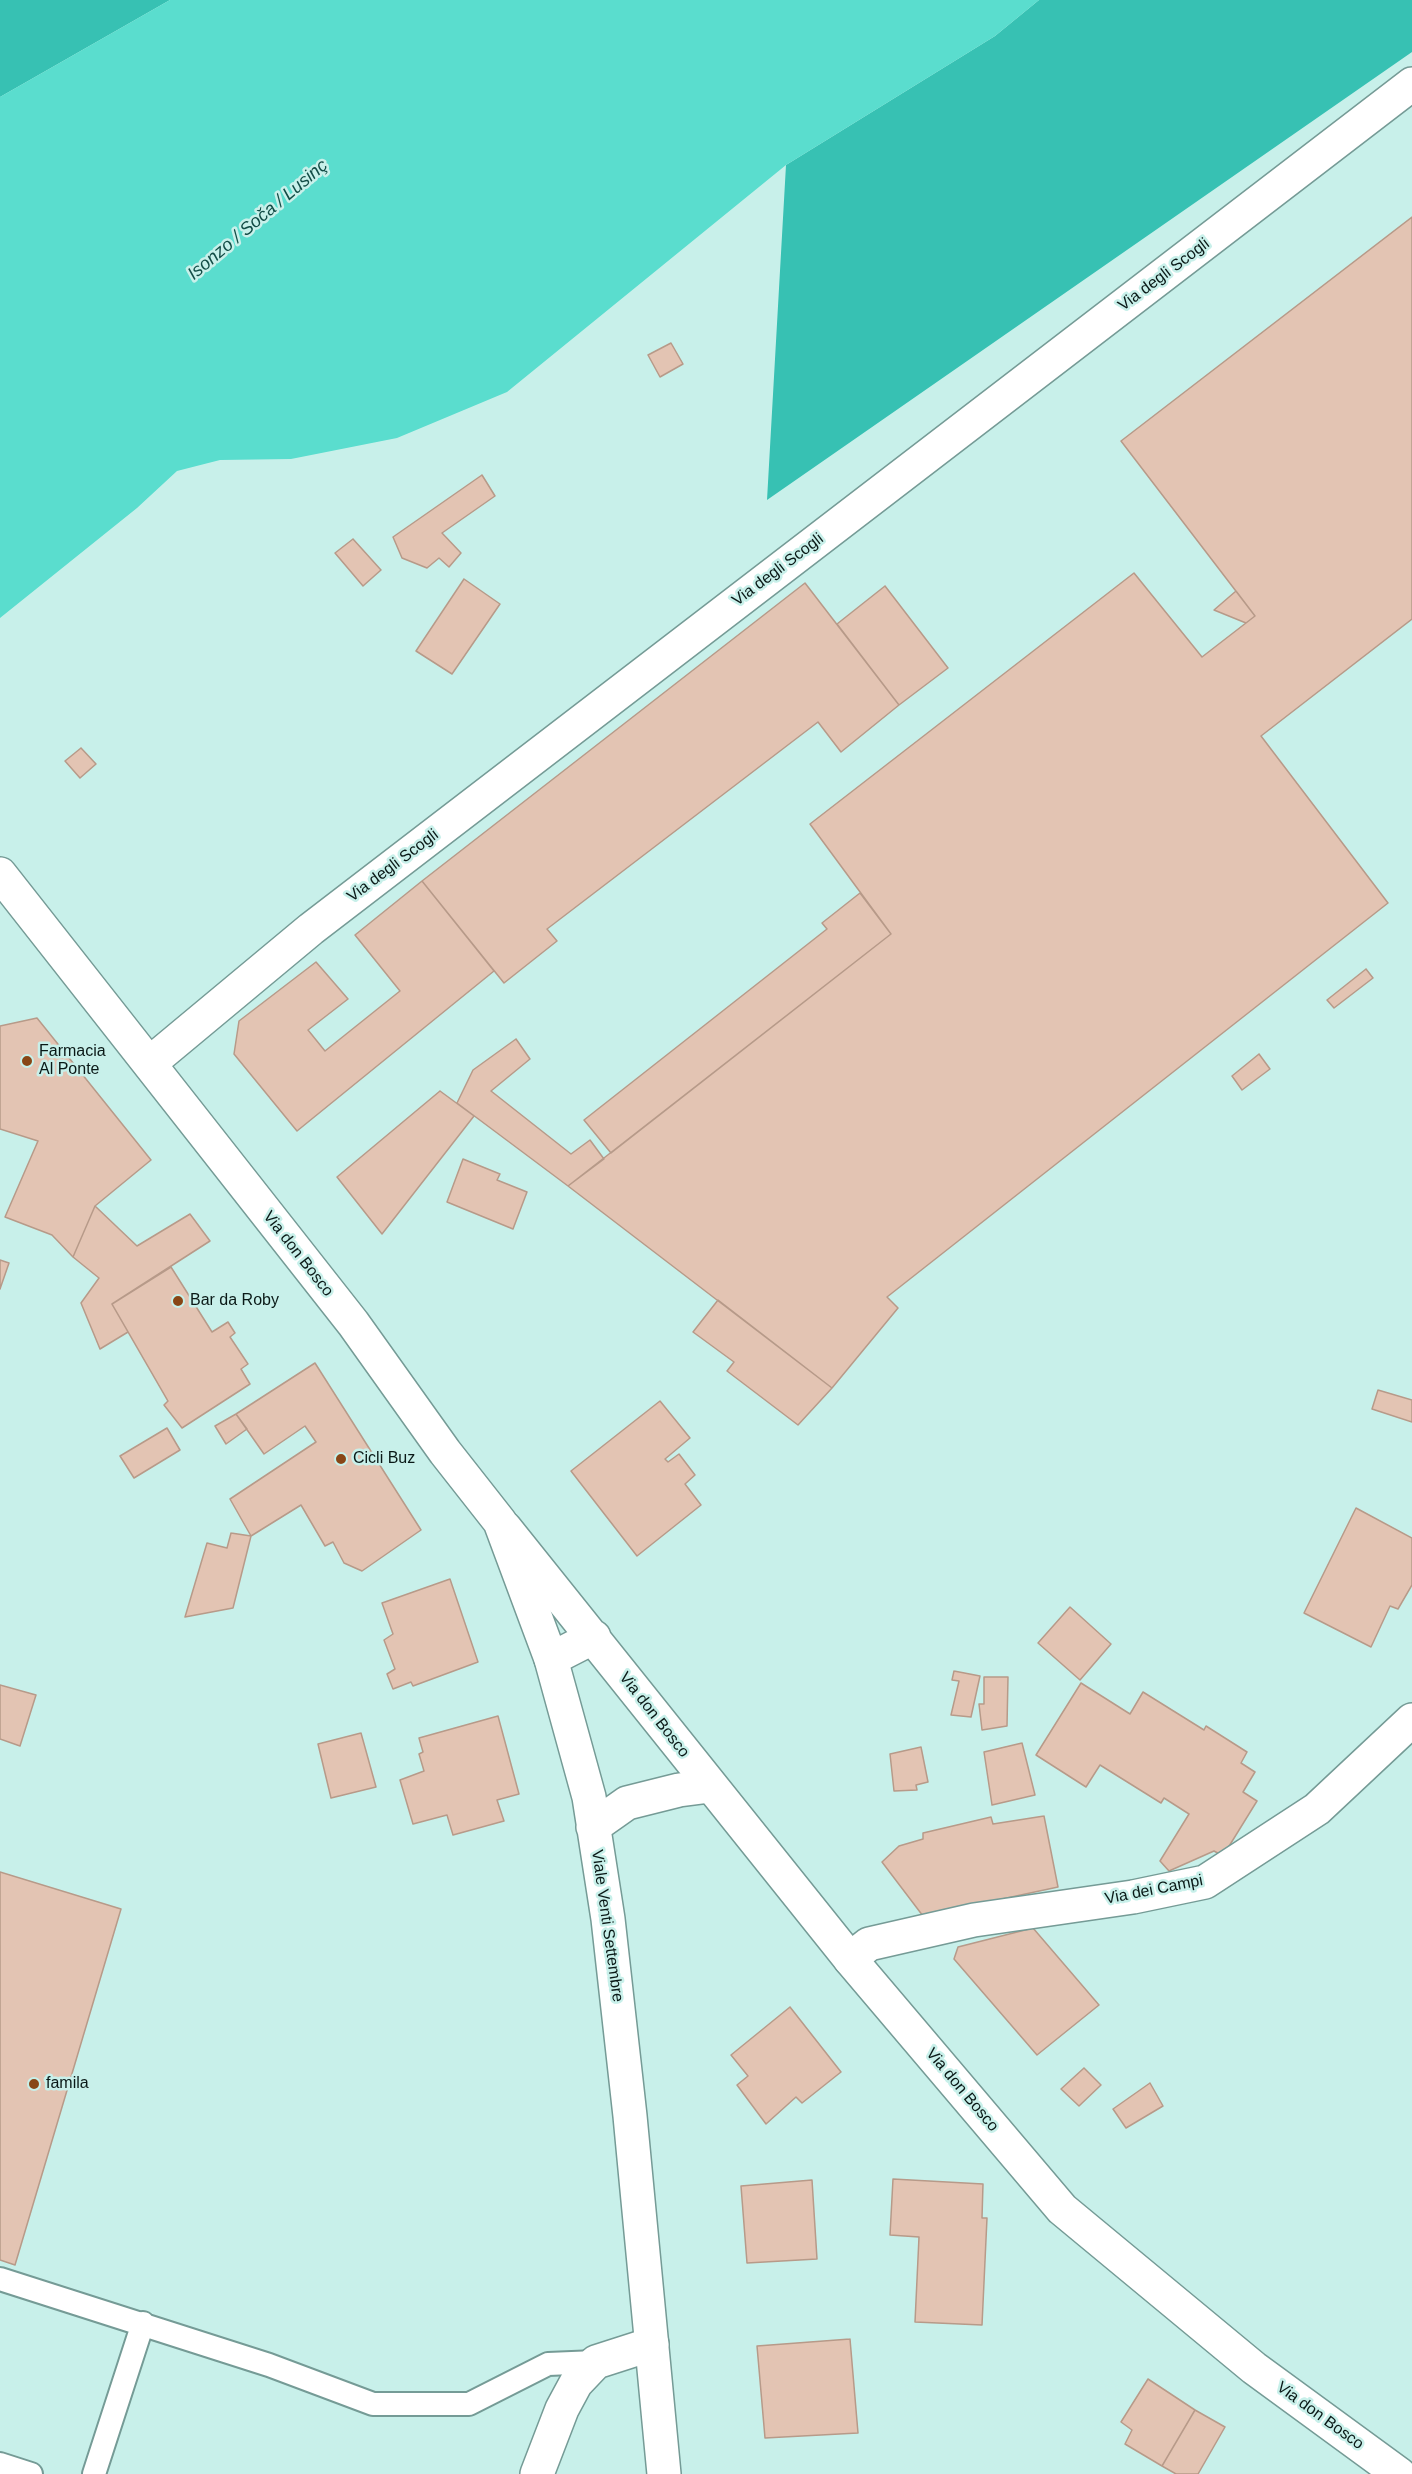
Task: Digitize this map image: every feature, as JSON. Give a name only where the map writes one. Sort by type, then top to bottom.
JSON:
[{"type":"street","name":"Via degli Scogli","points":[[150,1063],[311,928],[1412,84]]},
{"type":"street","name":"Via don Bosco","points":[[0,873],[353,1323],[445,1452],[500,1522],[850,1959],[1062,2209],[1254,2368],[1399,2474]]},
{"type":"street","name":"Viale Venti Settembre","points":[[500,1522],[551,1659],[589,1797],[610,1943],[664,2474]]},
{"type":"street","points":[[551,1659],[594,1637]]},
{"type":"street","name":"Via dei Campi","points":[[850,1959],[869,1944],[974,1920],[1133,1897],[1205,1882],[1317,1809],[1412,1720]]},
{"type":"street","points":[[593,1827],[627,1803],[679,1790],[710,1786]]},
{"type":"street","points":[[537,2474],[562,2409],[576,2383],[596,2362],[651,2344]]},
{"type":"lane","points":[[0,2279],[269,2365],[373,2404],[469,2404],[548,2364],[596,2362]]},
{"type":"lane","points":[[94,2474],[143,2323]]},
{"type":"lane","points":[[0,2464],[31,2474]]},
{"type":"shaded area","points":[[0,0],[170,0],[0,97]]},
{"type":"shaded area","points":[[1039,0],[1412,0],[1412,52],[767,500],[786,165],[995,36]]},
{"type":"water","name":"Isonzo / Soča / Lusinç","points":[[170,0],[1039,0],[995,36],[786,165],[507,392],[397,438],[291,459],[220,460],[177,471],[137,508],[0,618],[0,97]]},
{"type":"building","points":[[1412,217],[1412,619],[1261,736],[1388,903],[887,1297],[898,1308],[832,1388],[568,1186],[891,934],[810,824],[1134,573],[1202,657],[1255,616],[1121,441]]},
{"type":"building","points":[[671,343],[683,364],[660,377],[648,355]]},
{"type":"building","points":[[482,475],[495,496],[442,533],[461,553],[449,567],[439,558],[427,568],[402,558],[393,537]]},
{"type":"building","points":[[353,539],[381,570],[363,586],[335,553]]},
{"type":"building","points":[[464,579],[500,604],[452,674],[416,651]]},
{"type":"building","points":[[805,583],[899,705],[841,752],[818,722],[547,929],[557,941],[504,983],[422,881]]},
{"type":"building","points":[[885,586],[948,668],[899,705],[837,624]]},
{"type":"building","points":[[1236,591],[1255,616],[1246,623],[1214,610]]},
{"type":"building","points":[[81,748],[96,764],[80,778],[65,761]]},
{"type":"building","points":[[422,881],[494,971],[297,1131],[234,1054],[239,1021],[316,962],[348,999],[308,1030],[325,1051],[400,991],[355,935]]},
{"type":"building","points":[[860,893],[891,934],[611,1153],[584,1120],[827,929],[822,923]]},
{"type":"building","points":[[1366,969],[1373,978],[1334,1008],[1327,1000]]},
{"type":"building","points":[[37,1018],[151,1160],[95,1206],[73,1257],[52,1235],[5,1217],[38,1141],[0,1129],[0,1026]]},
{"type":"building","points":[[516,1039],[530,1059],[491,1091],[571,1154],[590,1140],[604,1159],[568,1186],[457,1103],[473,1070]]},
{"type":"building","points":[[1259,1054],[1270,1069],[1242,1090],[1232,1076]]},
{"type":"building","points":[[440,1091],[474,1116],[382,1234],[337,1177]]},
{"type":"building","points":[[463,1159],[500,1174],[497,1180],[527,1192],[513,1229],[447,1202]]},
{"type":"building","points":[[95,1206],[137,1246],[190,1214],[210,1241],[112,1304],[128,1332],[100,1349],[81,1303],[99,1278],[73,1257]]},
{"type":"building","points":[[0,1260],[9,1263],[0,1289]]},
{"type":"building","points":[[171,1267],[212,1332],[228,1322],[235,1333],[230,1337],[248,1364],[241,1369],[250,1384],[182,1428],[164,1405],[168,1401],[112,1304]]},
{"type":"building","points":[[718,1300],[832,1388],[798,1425],[727,1371],[734,1362],[693,1332]]},
{"type":"building","points":[[315,1363],[421,1530],[362,1571],[344,1563],[333,1542],[325,1546],[301,1505],[251,1536],[230,1499],[316,1442],[305,1426],[264,1454],[236,1414]]},
{"type":"building","points":[[1378,1390],[1412,1400],[1412,1422],[1372,1409]]},
{"type":"building","points":[[660,1401],[690,1438],[665,1459],[668,1462],[679,1454],[695,1475],[685,1484],[701,1505],[637,1556],[571,1471]]},
{"type":"building","points":[[236,1414],[247,1429],[226,1444],[215,1426]]},
{"type":"building","points":[[167,1428],[180,1450],[134,1478],[120,1456]]},
{"type":"building","points":[[1356,1508],[1412,1538],[1412,1585],[1398,1609],[1390,1606],[1371,1647],[1304,1613]]},
{"type":"building","points":[[231,1533],[251,1536],[233,1608],[185,1617],[207,1543],[227,1548]]},
{"type":"building","points":[[450,1579],[478,1662],[413,1686],[411,1682],[393,1689],[387,1674],[395,1669],[384,1640],[393,1634],[382,1603]]},
{"type":"building","points":[[1070,1607],[1111,1644],[1080,1680],[1038,1643]]},
{"type":"building","points":[[954,1671],[980,1676],[971,1717],[951,1715],[959,1681],[952,1680]]},
{"type":"building","points":[[984,1677],[1008,1677],[1007,1726],[982,1730],[979,1704],[984,1704]]},
{"type":"building","points":[[1081,1683],[1130,1714],[1143,1692],[1204,1730],[1206,1726],[1247,1752],[1241,1763],[1255,1772],[1243,1792],[1257,1801],[1223,1856],[1214,1851],[1169,1871],[1160,1861],[1189,1814],[1164,1798],[1161,1803],[1100,1765],[1086,1787],[1036,1755]]},
{"type":"building","points":[[0,1685],[36,1695],[20,1746],[0,1739]]},
{"type":"building","points":[[498,1716],[519,1794],[497,1800],[504,1821],[453,1835],[447,1815],[413,1824],[400,1780],[424,1771],[419,1754],[423,1752],[419,1738]]},
{"type":"building","points":[[361,1733],[376,1787],[331,1798],[318,1744]]},
{"type":"building","points":[[1022,1743],[1035,1795],[992,1805],[984,1752]]},
{"type":"building","points":[[921,1747],[928,1782],[916,1785],[917,1790],[894,1791],[890,1754]]},
{"type":"building","points":[[1044,1816],[1058,1887],[923,1916],[882,1862],[899,1846],[923,1839],[923,1833],[991,1817],[993,1824]]},
{"type":"building","name":"famila","points":[[0,1872],[121,1909],[15,2265],[0,2260]]},
{"type":"building","points":[[1033,1928],[1099,2005],[1037,2055],[954,1959],[958,1947]]},
{"type":"building","points":[[790,2007],[841,2072],[802,2103],[796,2097],[766,2124],[737,2085],[748,2076],[731,2055]]},
{"type":"building","points":[[1084,2068],[1101,2085],[1079,2106],[1061,2089]]},
{"type":"building","points":[[1150,2083],[1163,2106],[1126,2128],[1113,2109]]},
{"type":"building","points":[[893,2179],[983,2184],[982,2218],[987,2218],[982,2325],[915,2322],[919,2237],[890,2235]]},
{"type":"building","points":[[812,2180],[817,2259],[747,2263],[741,2186]]},
{"type":"building","points":[[850,2339],[858,2433],[765,2438],[757,2346]]},
{"type":"building","points":[[1148,2379],[1195,2410],[1162,2466],[1125,2444],[1132,2430],[1121,2422]]},
{"type":"building","points":[[1195,2410],[1225,2427],[1198,2474],[1176,2474],[1162,2466]]},
{"type":"place","name":"Farmacia Al Ponte","points":[[27,1061]]},
{"type":"place","name":"Bar da Roby","points":[[178,1301]]},
{"type":"place","name":"Cicli Buz","points":[[341,1459]]},
{"type":"place","name":"famila","points":[[34,2084]]}]
